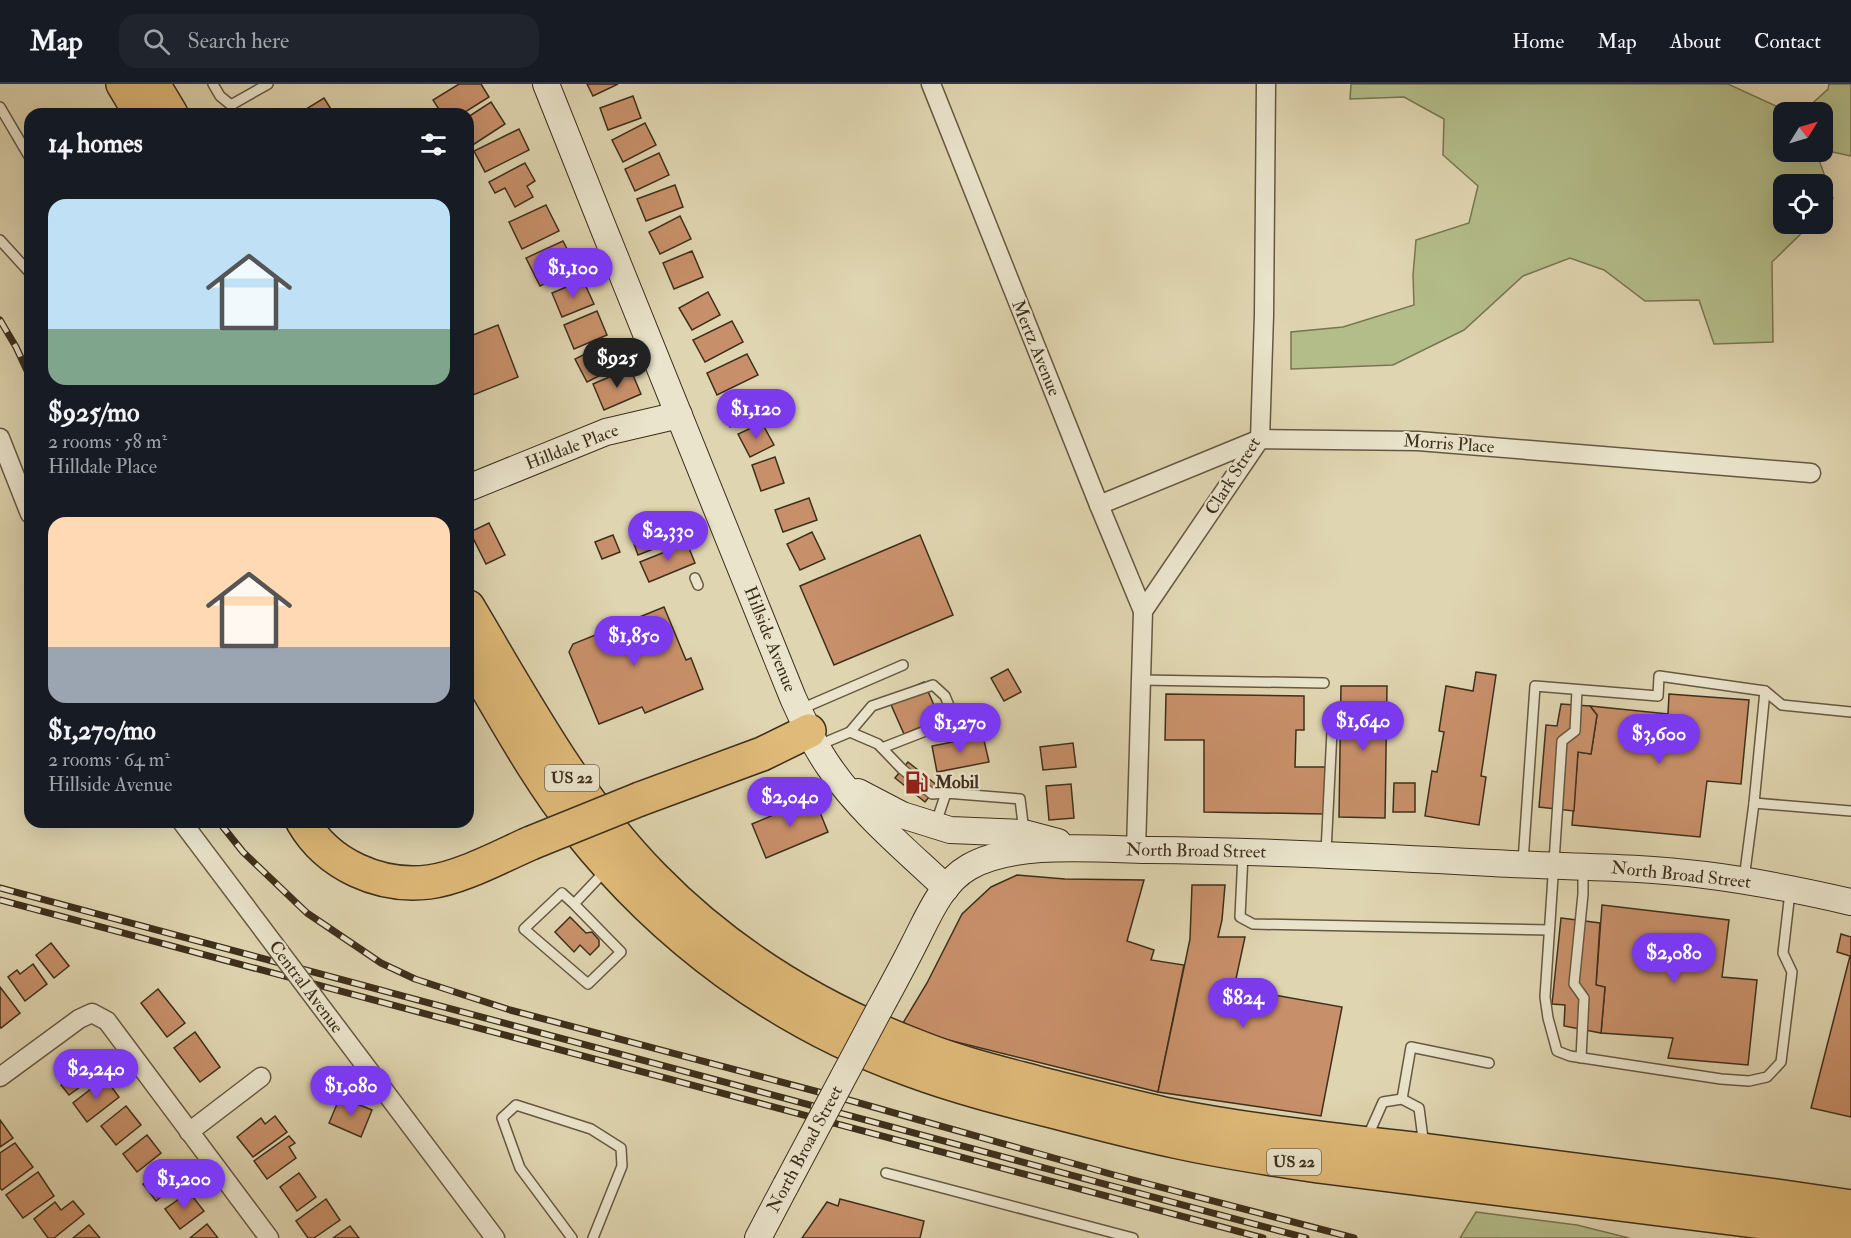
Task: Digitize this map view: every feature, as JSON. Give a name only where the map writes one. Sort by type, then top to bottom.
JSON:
[{"type":"highway","points":[[123,84],[137,108]]},
{"type":"highway","points":[[153,84],[167,108]]},
{"type":"highway","name":"US 22","points":[[474,617],[564,766],[601,817],[654,878],[706,926],[760,967],[838,1012],[895,1038],[955,1060],[1166,1114],[1365,1143],[1851,1207]]},
{"type":"highway","name":"US 22","points":[[474,666],[541,777],[576,827],[650,909],[721,969],[757,994],[848,1044],[910,1070],[953,1084],[1107,1125],[1247,1155],[1772,1223],[1851,1236]]},
{"type":"highway","points":[[474,695],[541,777]]},
{"type":"highway","points":[[308,828],[316,839],[345,864],[368,875],[394,882],[430,882],[457,874],[640,799],[762,754],[808,729]]},
{"type":"main road","name":"Hillside Avenue","points":[[546,84],[808,729],[840,782],[870,815],[946,888]]},
{"type":"main road","name":"Hilldale Place","points":[[474,486],[606,432],[679,415]]},
{"type":"main road","points":[[840,782],[888,808],[935,825],[963,832],[1024,833],[1081,849]]},
{"type":"main road","name":"North Broad Street","points":[[758,1238],[934,907],[946,888],[968,867],[996,856],[1034,850],[1081,849],[1326,854],[1583,866],[1706,875],[1851,902]]},
{"type":"street","name":"Mertz Avenue","points":[[931,84],[1143,611]]},
{"type":"street","name":"Clark Street","points":[[1143,611],[1260,439],[1264,315],[1266,84]]},
{"type":"street","points":[[0,438],[24,499]]},
{"type":"street","name":"Morris Place","points":[[1099,505],[1260,439],[1418,441],[1811,473]]},
{"type":"street","points":[[1136,850],[1143,611]]},
{"type":"street","name":"Central Avenue","points":[[187,828],[495,1238]]},
{"type":"street","points":[[0,1077],[79,1019],[92,1013],[99,1015],[107,1021],[269,1238]]},
{"type":"street","points":[[189,1132],[261,1077]]},
{"type":"lane","points":[[213,84],[220,96],[231,105],[268,84]]},
{"type":"lane","points":[[0,107],[24,148]]},
{"type":"lane","points":[[0,240],[24,266]]},
{"type":"lane","points":[[808,729],[903,665]]},
{"type":"lane","points":[[1523,865],[1535,686],[1659,696],[1659,676],[1765,691],[1782,705],[1851,712]]},
{"type":"lane","points":[[1141,680],[1324,683]]},
{"type":"lane","points":[[850,732],[872,706],[933,685],[945,696],[952,713],[941,725],[882,748]]},
{"type":"lane","points":[[1577,690],[1575,731],[1562,741],[1548,930],[1545,997],[1557,1052],[1581,1058],[1721,1079],[1749,1081],[1767,1077],[1781,1062],[1792,972],[1783,953],[1790,889]]},
{"type":"lane","points":[[1744,881],[1765,691]]},
{"type":"lane","points":[[808,729],[850,732],[878,744],[902,769],[932,794],[1020,799],[1024,833]]},
{"type":"lane","points":[[1326,854],[1332,730]]},
{"type":"lane","points":[[935,825],[946,793]]},
{"type":"lane","points":[[1754,803],[1851,811]]},
{"type":"lane","points":[[1244,852],[1240,917],[1253,924],[1548,930]]},
{"type":"lane","points":[[574,904],[609,866]]},
{"type":"lane","points":[[1581,1058],[1584,998],[1574,984],[1582,903],[1583,866]]},
{"type":"lane","points":[[562,893],[574,904],[621,952],[588,984],[524,929],[562,893]]},
{"type":"lane","points":[[1402,1099],[1411,1047],[1489,1063]]},
{"type":"lane","points":[[1365,1143],[1383,1102],[1402,1099],[1419,1108],[1425,1151]]},
{"type":"lane","points":[[572,1238],[520,1168],[502,1118],[516,1105],[591,1129],[621,1148],[622,1166],[593,1238]]},
{"type":"lane","points":[[886,1173],[1133,1238]]},
{"type":"green space","points":[[1351,84],[1728,84],[1773,105],[1773,162],[1820,162],[1824,174],[1773,174],[1773,234],[1801,234],[1772,262],[1773,342],[1714,344],[1699,300],[1645,301],[1604,270],[1570,258],[1523,276],[1464,330],[1393,365],[1291,369],[1291,332],[1343,327],[1414,305],[1413,275],[1416,240],[1469,223],[1478,186],[1443,155],[1444,119],[1404,97],[1350,99]]},
{"type":"green space","points":[[1829,84],[1851,84],[1851,156],[1833,152],[1833,102],[1814,102],[1828,89]]},
{"type":"green space","points":[[1476,1212],[1577,1225],[1629,1238],[1460,1238]]},
{"type":"building","points":[[459,84],[481,84],[489,97],[472,108],[438,108],[433,100]]},
{"type":"building","points":[[587,84],[618,84],[593,96]]},
{"type":"building","points":[[633,96],[641,118],[608,130],[600,108]]},
{"type":"building","points":[[324,98],[330,108],[308,108]]},
{"type":"building","points":[[491,102],[505,124],[474,144],[474,113]]},
{"type":"building","points":[[645,123],[656,145],[623,162],[612,140]]},
{"type":"building","points":[[519,129],[529,150],[485,172],[474,151]]},
{"type":"building","points":[[659,153],[669,175],[635,191],[625,169]]},
{"type":"building","points":[[525,163],[535,181],[527,186],[533,197],[515,207],[505,188],[495,193],[489,182]]},
{"type":"building","points":[[675,185],[683,207],[646,221],[637,199]]},
{"type":"building","points":[[546,205],[559,231],[522,249],[509,222]]},
{"type":"building","points":[[680,216],[691,239],[660,254],[649,232]]},
{"type":"building","points":[[563,241],[577,268],[540,286],[526,258]]},
{"type":"building","points":[[692,251],[703,277],[674,289],[663,263]]},
{"type":"building","points":[[583,280],[594,304],[562,317],[552,293]]},
{"type":"building","points":[[708,292],[720,315],[692,330],[679,308]]},
{"type":"building","points":[[597,311],[607,335],[574,349],[564,325]]},
{"type":"building","points":[[732,321],[743,342],[705,362],[693,340]]},
{"type":"building","points":[[498,325],[518,377],[474,395],[474,335]]},
{"type":"building","points":[[609,342],[621,365],[587,382],[575,359]]},
{"type":"building","points":[[747,354],[758,375],[717,395],[707,373]]},
{"type":"building","points":[[630,368],[641,394],[604,410],[593,384]]},
{"type":"building","points":[[749,391],[760,413],[730,427],[719,406]]},
{"type":"building","points":[[762,423],[774,445],[750,457],[738,434]]},
{"type":"building","points":[[775,457],[784,483],[761,491],[752,465]]},
{"type":"building","points":[[809,498],[817,520],[783,532],[775,510]]},
{"type":"building","points":[[677,517],[684,537],[638,555],[631,536]]},
{"type":"building","points":[[489,523],[505,555],[486,564],[474,540],[474,530]]},
{"type":"building","points":[[812,532],[825,559],[800,570],[787,544]]},
{"type":"building","points":[[613,535],[620,552],[602,559],[595,542]]},
{"type":"building","points":[[920,535],[953,615],[834,665],[800,586]]},
{"type":"building","points":[[687,543],[695,563],[649,582],[640,562]]},
{"type":"building","points":[[664,607],[686,660],[691,658],[703,689],[645,713],[642,707],[599,724],[569,652],[573,644]]},
{"type":"building","points":[[1008,669],[1021,692],[1004,701],[991,678]]},
{"type":"building","points":[[1476,672],[1496,675],[1481,776],[1486,777],[1479,825],[1425,816],[1432,771],[1437,772],[1444,732],[1439,731],[1446,686],[1473,691]]},
{"type":"building","points":[[924,682],[940,719],[904,734],[888,698]]},
{"type":"building","points":[[1341,686],[1387,686],[1385,818],[1339,817]]},
{"type":"building","points":[[1166,694],[1304,696],[1304,730],[1296,730],[1295,767],[1325,767],[1324,814],[1204,812],[1204,740],[1165,740]]},
{"type":"building","points":[[1669,694],[1749,700],[1741,784],[1707,781],[1700,837],[1572,825],[1578,752],[1591,754],[1597,715],[1590,706],[1668,714]]},
{"type":"building","points":[[1561,704],[1590,706],[1597,715],[1591,754],[1578,752],[1574,811],[1539,807],[1546,725],[1557,726]]},
{"type":"building","points":[[983,736],[989,762],[937,772],[932,746]]},
{"type":"building","points":[[1073,743],[1076,767],[1043,770],[1040,747]]},
{"type":"building","name":"Mobil","points":[[908,762],[938,786],[925,802],[895,778]]},
{"type":"building","points":[[1394,783],[1415,783],[1415,812],[1393,812]]},
{"type":"building","points":[[1071,784],[1074,818],[1049,820],[1046,786]]},
{"type":"building","points":[[814,798],[828,832],[766,858],[752,824]]},
{"type":"building","points":[[1017,875],[1065,879],[1144,880],[1127,941],[1154,950],[1151,960],[1184,965],[1158,1092],[900,1028],[927,983],[962,914],[991,887]]},
{"type":"building","points":[[1192,885],[1225,885],[1218,937],[1245,937],[1234,988],[1342,1007],[1321,1116],[1158,1092],[1190,939]]},
{"type":"building","points":[[1602,905],[1729,920],[1722,977],[1757,980],[1748,1065],[1668,1058],[1673,1038],[1601,1033],[1605,987],[1596,985]]},
{"type":"building","points":[[570,917],[586,933],[592,932],[599,940],[599,946],[590,955],[580,945],[574,952],[555,932]]},
{"type":"building","points":[[1561,918],[1600,923],[1596,985],[1605,987],[1601,1033],[1564,1026],[1565,1005],[1552,1004]]},
{"type":"building","points":[[1841,934],[1851,937],[1851,1117],[1811,1108],[1850,956],[1837,952]]},
{"type":"building","points":[[51,943],[69,966],[54,978],[36,955]]},
{"type":"building","points":[[33,964],[47,984],[25,1001],[8,977],[17,970],[20,974]]},
{"type":"building","points":[[0,987],[20,1013],[1,1028],[0,1026]]},
{"type":"building","points":[[158,989],[185,1023],[167,1037],[141,1003]]},
{"type":"building","points":[[195,1032],[220,1067],[200,1082],[174,1048]]},
{"type":"building","points":[[76,1051],[95,1076],[69,1095],[61,1085],[67,1081],[56,1067]]},
{"type":"building","points":[[105,1078],[119,1097],[87,1122],[73,1103]]},
{"type":"building","points":[[340,1097],[372,1110],[361,1137],[329,1123]]},
{"type":"building","points":[[126,1106],[141,1125],[116,1145],[101,1126]]},
{"type":"building","points":[[275,1116],[287,1132],[253,1157],[237,1137],[261,1118],[265,1124]]},
{"type":"building","points":[[0,1120],[13,1138],[0,1147]]},
{"type":"building","points":[[147,1135],[161,1153],[137,1172],[123,1154]]},
{"type":"building","points":[[289,1136],[295,1143],[289,1147],[296,1158],[267,1179],[254,1161]]},
{"type":"building","points":[[15,1143],[33,1167],[2,1190],[0,1188],[0,1153]]},
{"type":"building","points":[[168,1163],[182,1180],[156,1201],[143,1184]]},
{"type":"building","points":[[38,1172],[54,1196],[23,1218],[6,1195]]},
{"type":"building","points":[[299,1173],[316,1197],[297,1211],[280,1187]]},
{"type":"building","points":[[189,1192],[204,1211],[180,1229],[165,1209]]},
{"type":"building","points":[[326,1199],[340,1220],[314,1238],[308,1238],[296,1221]]},
{"type":"building","points":[[840,1199],[924,1221],[920,1238],[802,1238],[827,1202],[838,1206]]},
{"type":"building","points":[[73,1201],[84,1214],[54,1238],[48,1238],[34,1219],[55,1202],[61,1210]]},
{"type":"building","points":[[207,1224],[218,1238],[190,1238]]},
{"type":"building","points":[[89,1225],[100,1238],[73,1238]]},
{"type":"building","points":[[350,1226],[359,1238],[333,1238]]},
{"type":"railway","points":[[0,320],[24,364]]},
{"type":"railway","points":[[224,828],[243,852],[307,913],[381,963],[415,979],[510,1010],[1354,1238]]},
{"type":"railway","points":[[0,888],[1306,1238]]},
{"type":"railway","points":[[0,900],[1263,1238]]},
{"type":"place","name":"Mobil","points":[[917,782]]}]
